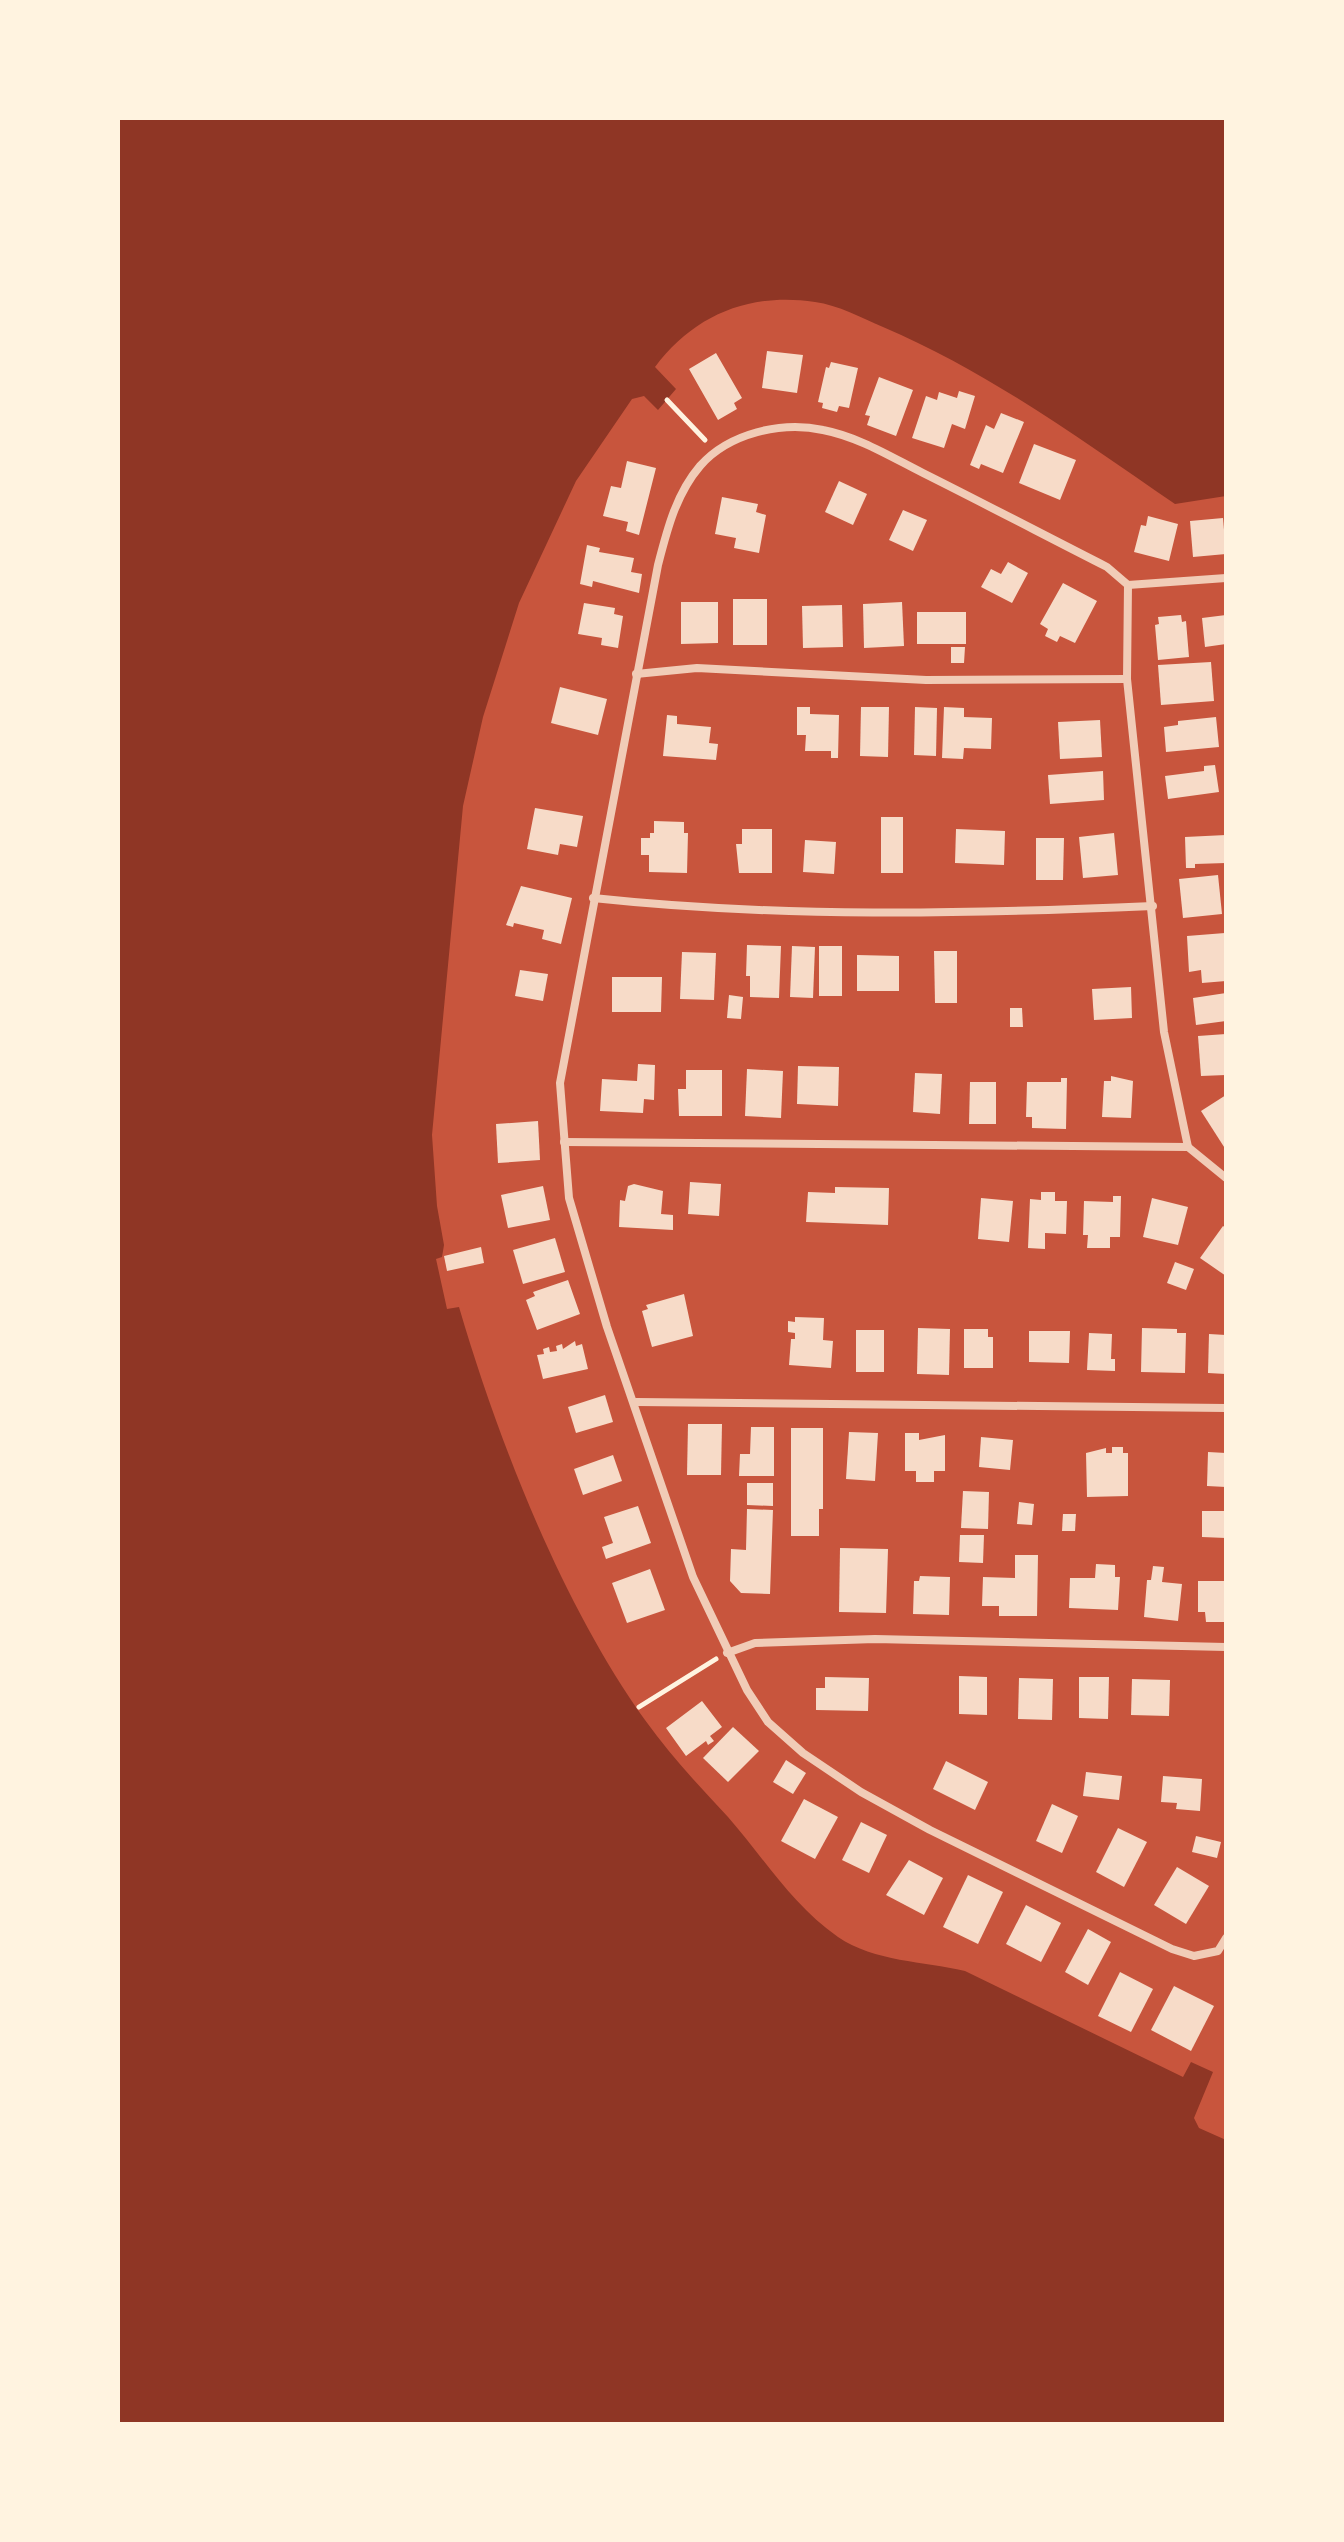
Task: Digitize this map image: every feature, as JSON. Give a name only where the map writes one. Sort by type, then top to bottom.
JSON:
[{"type":"street","points":[[1226,578],[1128,585],[1107,567],[952,487],[861,442],[824,430],[794,427],[765,431],[739,438],[714,453],[681,493],[670,521],[636,674],[560,1083],[569,1198],[607,1327],[636,1402],[693,1577],[727,1653],[768,1722],[803,1753],[861,1792],[1172,1949],[1194,1956],[1218,1951],[1226,1938]]},
{"type":"street","points":[[1128,585],[1127,679],[1164,1032],[1188,1147]]},
{"type":"street","points":[[636,674],[697,668],[926,680],[1127,679]]},
{"type":"street","points":[[593,898],[692,910],[759,912],[1038,911],[1153,906]]},
{"type":"street","points":[[564,1142],[1188,1147],[1226,1178]]},
{"type":"street","points":[[636,1402],[1226,1408]]},
{"type":"street","points":[[727,1653],[755,1643],[875,1639],[1226,1647]]},
{"type":"path","points":[[667,400],[714,453]]},
{"type":"path","points":[[639,1707],[727,1653]]},
{"type":"shaded area","points":[[118,118],[1226,118],[1226,496],[1175,504],[997,386],[922,345],[824,304],[768,301],[725,311],[687,334],[655,367],[676,389],[658,410],[644,396],[632,399],[576,481],[519,603],[483,717],[463,806],[432,1135],[437,1206],[444,1245],[442,1257],[436,1259],[447,1309],[459,1307],[493,1413],[560,1574],[615,1675],[675,1758],[792,1896],[838,1937],[883,1956],[965,1971],[1183,2077],[1191,2062],[1213,2072],[1194,2118],[1199,2128],[1226,2140],[1226,2424],[118,2424]]},
{"type":"building","points":[[767,351],[803,355],[797,393],[762,388]]},
{"type":"building","points":[[716,353],[742,398],[734,403],[737,409],[718,420],[689,369]]},
{"type":"building","points":[[831,362],[858,368],[849,408],[839,406],[837,412],[822,408],[823,403],[818,402],[826,367],[829,368]]},
{"type":"building","points":[[879,377],[913,390],[896,436],[867,425],[870,416],[865,415]]},
{"type":"building","points":[[959,391],[975,396],[965,429],[952,424],[944,448],[912,438],[926,396],[937,400],[939,392],[957,398]]},
{"type":"building","points":[[1001,413],[1024,422],[1003,473],[981,464],[979,469],[970,465],[986,425],[994,429]]},
{"type":"building","points":[[1034,444],[1076,460],[1060,500],[1019,483]]},
{"type":"building","points":[[627,461],[656,468],[639,535],[626,531],[628,522],[603,516],[611,486],[621,488]]},
{"type":"building","points":[[839,481],[867,494],[853,525],[825,512]]},
{"type":"building","points":[[722,497],[758,504],[756,512],[766,515],[759,553],[734,548],[736,538],[715,534]]},
{"type":"building","points":[[903,510],[927,520],[913,551],[889,540]]},
{"type":"building","points":[[1148,516],[1178,524],[1169,561],[1134,552],[1141,525],[1146,526]]},
{"type":"building","points":[[1223,518],[1226,554],[1193,557],[1190,521]]},
{"type":"building","points":[[587,545],[600,548],[599,552],[634,558],[631,572],[642,574],[639,593],[593,581],[592,587],[580,584]]},
{"type":"building","points":[[1008,562],[1028,573],[1012,603],[981,587],[991,569],[1001,574]]},
{"type":"building","points":[[1063,583],[1097,601],[1075,643],[1060,636],[1057,642],[1045,636],[1048,629],[1040,624]]},
{"type":"building","points":[[733,599],[767,599],[767,645],[733,645]]},
{"type":"building","points":[[681,602],[718,602],[718,643],[681,644]]},
{"type":"building","points":[[902,602],[904,646],[864,648],[863,604]]},
{"type":"building","points":[[584,603],[615,608],[614,614],[623,616],[618,648],[601,645],[602,638],[578,634]]},
{"type":"building","points":[[842,605],[843,647],[803,648],[802,606]]},
{"type":"building","points":[[917,612],[966,612],[966,644],[917,644]]},
{"type":"building","points":[[1181,615],[1182,622],[1186,621],[1189,657],[1158,660],[1155,625],[1159,624],[1158,617]]},
{"type":"building","points":[[1226,615],[1226,644],[1205,647],[1202,618]]},
{"type":"building","points":[[951,647],[965,647],[964,663],[951,663]]},
{"type":"building","points":[[1211,662],[1214,701],[1161,705],[1158,665]]},
{"type":"building","points":[[560,687],[607,699],[598,735],[551,723]]},
{"type":"building","points":[[797,707],[810,707],[810,714],[839,715],[838,758],[831,758],[831,751],[805,751],[806,735],[797,735]]},
{"type":"building","points":[[861,707],[889,707],[888,757],[860,756]]},
{"type":"building","points":[[915,707],[937,708],[936,756],[914,755]]},
{"type":"building","points":[[944,707],[964,708],[964,717],[992,718],[991,749],[964,748],[963,759],[942,758]]},
{"type":"building","points":[[667,715],[677,716],[677,724],[711,727],[709,743],[718,744],[716,760],[663,756]]},
{"type":"building","points":[[1216,717],[1219,747],[1166,752],[1164,727],[1178,725],[1178,721]]},
{"type":"building","points":[[1100,720],[1102,757],[1060,759],[1058,722]]},
{"type":"building","points":[[1215,765],[1219,792],[1168,799],[1165,776],[1204,771],[1204,766]]},
{"type":"building","points":[[1103,771],[1104,800],[1050,804],[1048,775]]},
{"type":"building","points":[[535,808],[583,816],[577,847],[560,844],[558,855],[527,849]]},
{"type":"building","points":[[881,817],[903,817],[903,873],[881,873]]},
{"type":"building","points":[[654,821],[684,822],[684,833],[688,833],[687,873],[649,872],[649,855],[641,855],[641,838],[650,838],[650,833],[654,833]]},
{"type":"building","points":[[742,829],[772,829],[772,873],[739,873],[736,844],[742,844]]},
{"type":"building","points":[[956,829],[1005,831],[1004,865],[955,863]]},
{"type":"building","points":[[1114,833],[1118,875],[1083,878],[1079,837]]},
{"type":"building","points":[[1226,835],[1226,863],[1195,864],[1195,868],[1186,868],[1185,837]]},
{"type":"building","points":[[1036,838],[1064,838],[1063,880],[1036,880]]},
{"type":"building","points":[[805,840],[836,842],[834,874],[803,872]]},
{"type":"building","points":[[1218,875],[1222,914],[1183,918],[1179,879]]},
{"type":"building","points":[[521,886],[572,898],[561,944],[542,939],[544,930],[514,923],[513,927],[506,925]]},
{"type":"building","points":[[1225,933],[1226,981],[1202,983],[1201,970],[1189,972],[1187,936]]},
{"type":"building","points":[[747,945],[781,946],[779,998],[750,997],[750,976],[746,976]]},
{"type":"building","points":[[792,946],[815,947],[813,998],[790,997]]},
{"type":"building","points":[[819,946],[842,946],[842,996],[819,996]]},
{"type":"building","points":[[934,951],[957,951],[957,1003],[935,1003]]},
{"type":"building","points":[[682,952],[716,953],[714,1000],[680,999]]},
{"type":"building","points":[[857,955],[899,956],[899,991],[857,991]]},
{"type":"building","points":[[520,970],[548,974],[543,1001],[515,996]]},
{"type":"building","points":[[612,977],[662,977],[661,1012],[612,1012]]},
{"type":"building","points":[[1131,987],[1132,1018],[1094,1020],[1092,989]]},
{"type":"building","points":[[1226,993],[1226,1021],[1196,1025],[1193,998]]},
{"type":"building","points":[[729,995],[743,997],[741,1019],[727,1018]]},
{"type":"building","points":[[1010,1008],[1022,1008],[1023,1027],[1010,1027]]},
{"type":"building","points":[[1226,1034],[1226,1075],[1201,1076],[1198,1036]]},
{"type":"building","points":[[638,1064],[655,1065],[654,1100],[644,1099],[643,1113],[600,1111],[602,1079],[637,1081]]},
{"type":"building","points":[[798,1066],[839,1067],[838,1106],[797,1104]]},
{"type":"building","points":[[747,1069],[783,1071],[781,1118],[745,1116]]},
{"type":"building","points":[[686,1070],[722,1070],[722,1116],[679,1116],[678,1089],[686,1089]]},
{"type":"building","points":[[915,1073],[942,1074],[940,1114],[913,1112]]},
{"type":"building","points":[[1111,1076],[1133,1081],[1131,1118],[1102,1117],[1104,1081],[1111,1081]]},
{"type":"building","points":[[1061,1078],[1067,1078],[1066,1129],[1032,1128],[1032,1117],[1026,1117],[1027,1082],[1061,1082]]},
{"type":"building","points":[[970,1082],[996,1082],[996,1124],[969,1124]]},
{"type":"building","points":[[1226,1095],[1226,1150],[1201,1111]]},
{"type":"building","points":[[538,1121],[540,1160],[498,1163],[496,1124]]},
{"type":"building","points":[[690,1182],[721,1184],[719,1216],[688,1214]]},
{"type":"building","points":[[634,1184],[663,1191],[661,1214],[673,1215],[673,1230],[619,1227],[620,1200],[625,1201],[628,1186]]},
{"type":"building","points":[[543,1186],[550,1220],[508,1228],[501,1195]]},
{"type":"building","points":[[835,1187],[889,1188],[888,1225],[806,1222],[808,1192],[835,1193]]},
{"type":"building","points":[[1041,1192],[1055,1192],[1055,1201],[1067,1201],[1066,1234],[1045,1233],[1045,1249],[1028,1248],[1030,1199],[1041,1200]]},
{"type":"building","points":[[1113,1196],[1121,1196],[1120,1237],[1110,1237],[1110,1248],[1087,1248],[1088,1235],[1083,1235],[1084,1201],[1113,1202]]},
{"type":"building","points":[[981,1198],[1013,1201],[1009,1242],[978,1239]]},
{"type":"building","points":[[1152,1198],[1188,1207],[1178,1245],[1143,1237]]},
{"type":"building","points":[[1223,1226],[1226,1228],[1226,1276],[1200,1258]]},
{"type":"building","points":[[555,1238],[565,1272],[523,1284],[513,1250]]},
{"type":"building","points":[[481,1247],[484,1263],[447,1271],[444,1256]]},
{"type":"building","points":[[1175,1262],[1194,1269],[1186,1290],[1167,1283]]},
{"type":"building","points":[[568,1280],[580,1314],[537,1330],[526,1300],[535,1296],[533,1292]]},
{"type":"building","points":[[684,1294],[693,1336],[652,1347],[642,1311],[648,1309],[646,1305]]},
{"type":"building","points":[[795,1317],[824,1318],[823,1340],[833,1341],[831,1368],[789,1365],[791,1339],[795,1339],[795,1333],[788,1332],[788,1321],[795,1322]]},
{"type":"building","points":[[918,1328],[950,1329],[949,1375],[917,1374]]},
{"type":"building","points":[[1142,1328],[1177,1329],[1177,1333],[1186,1333],[1185,1373],[1141,1372]]},
{"type":"building","points":[[964,1329],[988,1329],[988,1337],[993,1337],[993,1368],[964,1368]]},
{"type":"building","points":[[856,1330],[884,1330],[884,1372],[856,1372]]},
{"type":"building","points":[[1029,1331],[1070,1331],[1069,1363],[1029,1362]]},
{"type":"building","points":[[1089,1333],[1112,1334],[1111,1359],[1115,1359],[1115,1371],[1087,1370]]},
{"type":"building","points":[[1209,1334],[1226,1335],[1226,1374],[1208,1373]]},
{"type":"building","points":[[575,1341],[576,1346],[582,1344],[588,1369],[543,1379],[537,1355],[544,1354],[543,1349],[549,1347],[550,1352],[557,1351],[556,1346],[562,1344],[563,1349]]},
{"type":"building","points":[[605,1395],[613,1422],[576,1433],[568,1407]]},
{"type":"building","points":[[688,1424],[722,1424],[721,1475],[687,1475]]},
{"type":"building","points":[[751,1427],[774,1427],[774,1476],[739,1476],[740,1454],[750,1454]]},
{"type":"building","points":[[791,1428],[823,1428],[823,1509],[819,1509],[819,1536],[791,1536]]},
{"type":"building","points":[[849,1432],[878,1433],[875,1481],[846,1479]]},
{"type":"building","points":[[905,1433],[919,1433],[919,1440],[945,1435],[945,1471],[934,1471],[934,1482],[916,1482],[916,1471],[905,1471]]},
{"type":"building","points":[[981,1437],[1013,1440],[1010,1470],[979,1467]]},
{"type":"building","points":[[1112,1447],[1123,1447],[1123,1453],[1128,1453],[1128,1496],[1087,1497],[1086,1453],[1106,1448],[1106,1453],[1112,1453]]},
{"type":"building","points":[[1208,1452],[1226,1453],[1226,1487],[1207,1486]]},
{"type":"building","points":[[613,1455],[622,1481],[583,1495],[574,1469]]},
{"type":"building","points":[[747,1483],[773,1483],[773,1506],[747,1505]]},
{"type":"building","points":[[963,1491],[989,1492],[988,1529],[961,1528]]},
{"type":"building","points":[[1019,1502],[1034,1504],[1032,1525],[1017,1524]]},
{"type":"building","points":[[638,1506],[651,1543],[606,1559],[602,1547],[613,1543],[604,1517]]},
{"type":"building","points":[[747,1509],[773,1510],[770,1594],[741,1593],[730,1581],[731,1549],[746,1550]]},
{"type":"building","points":[[1202,1511],[1226,1511],[1226,1538],[1202,1537]]},
{"type":"building","points":[[1063,1514],[1076,1514],[1075,1531],[1062,1531]]},
{"type":"building","points":[[960,1535],[984,1535],[983,1563],[959,1562]]},
{"type":"building","points":[[840,1548],[888,1549],[886,1613],[839,1612]]},
{"type":"building","points":[[1015,1555],[1038,1555],[1037,1616],[999,1616],[999,1606],[982,1606],[983,1577],[1015,1578]]},
{"type":"building","points":[[1096,1564],[1115,1565],[1115,1577],[1120,1577],[1118,1610],[1069,1608],[1070,1578],[1095,1578]]},
{"type":"building","points":[[1153,1566],[1164,1567],[1162,1582],[1182,1584],[1178,1621],[1144,1617],[1147,1580],[1151,1580]]},
{"type":"building","points":[[650,1569],[665,1610],[627,1623],[612,1583]]},
{"type":"building","points":[[920,1576],[950,1577],[949,1615],[913,1614],[914,1581],[919,1581]]},
{"type":"building","points":[[1198,1581],[1226,1581],[1226,1622],[1206,1622],[1205,1612],[1198,1612]]},
{"type":"building","points":[[959,1676],[987,1677],[987,1715],[959,1714]]},
{"type":"building","points":[[825,1677],[869,1678],[868,1711],[816,1710],[816,1688],[825,1688]]},
{"type":"building","points":[[1079,1677],[1109,1677],[1108,1719],[1079,1718]]},
{"type":"building","points":[[1019,1678],[1053,1679],[1052,1720],[1018,1719]]},
{"type":"building","points":[[1132,1679],[1170,1680],[1169,1716],[1131,1715]]},
{"type":"building","points":[[702,1701],[722,1727],[710,1736],[714,1741],[708,1745],[706,1741],[686,1756],[666,1728]]},
{"type":"building","points":[[733,1727],[759,1751],[728,1782],[703,1758]]},
{"type":"building","points":[[786,1760],[806,1773],[793,1794],[773,1782]]},
{"type":"building","points":[[946,1761],[988,1782],[975,1810],[933,1789]]},
{"type":"building","points":[[1086,1772],[1122,1776],[1119,1800],[1083,1796]]},
{"type":"building","points":[[1163,1776],[1202,1779],[1200,1811],[1176,1809],[1177,1803],[1161,1802]]},
{"type":"building","points":[[804,1799],[838,1817],[815,1859],[781,1841]]},
{"type":"building","points":[[1052,1804],[1078,1816],[1062,1853],[1036,1841]]},
{"type":"building","points":[[861,1822],[887,1835],[869,1873],[842,1860]]},
{"type":"building","points":[[1118,1828],[1147,1842],[1124,1887],[1096,1872]]},
{"type":"building","points":[[1196,1836],[1221,1842],[1217,1858],[1192,1852]]},
{"type":"building","points":[[909,1860],[943,1878],[924,1915],[886,1895]]},
{"type":"building","points":[[1177,1867],[1209,1886],[1186,1924],[1154,1905]]},
{"type":"building","points":[[968,1875],[1003,1892],[978,1944],[943,1927]]},
{"type":"building","points":[[1026,1905],[1061,1923],[1041,1962],[1006,1944]]},
{"type":"building","points":[[1088,1929],[1111,1942],[1088,1985],[1065,1972]]},
{"type":"building","points":[[1120,1972],[1153,1989],[1131,2032],[1098,2016]]},
{"type":"building","points":[[1174,1986],[1214,2006],[1191,2051],[1151,2030]]}]
